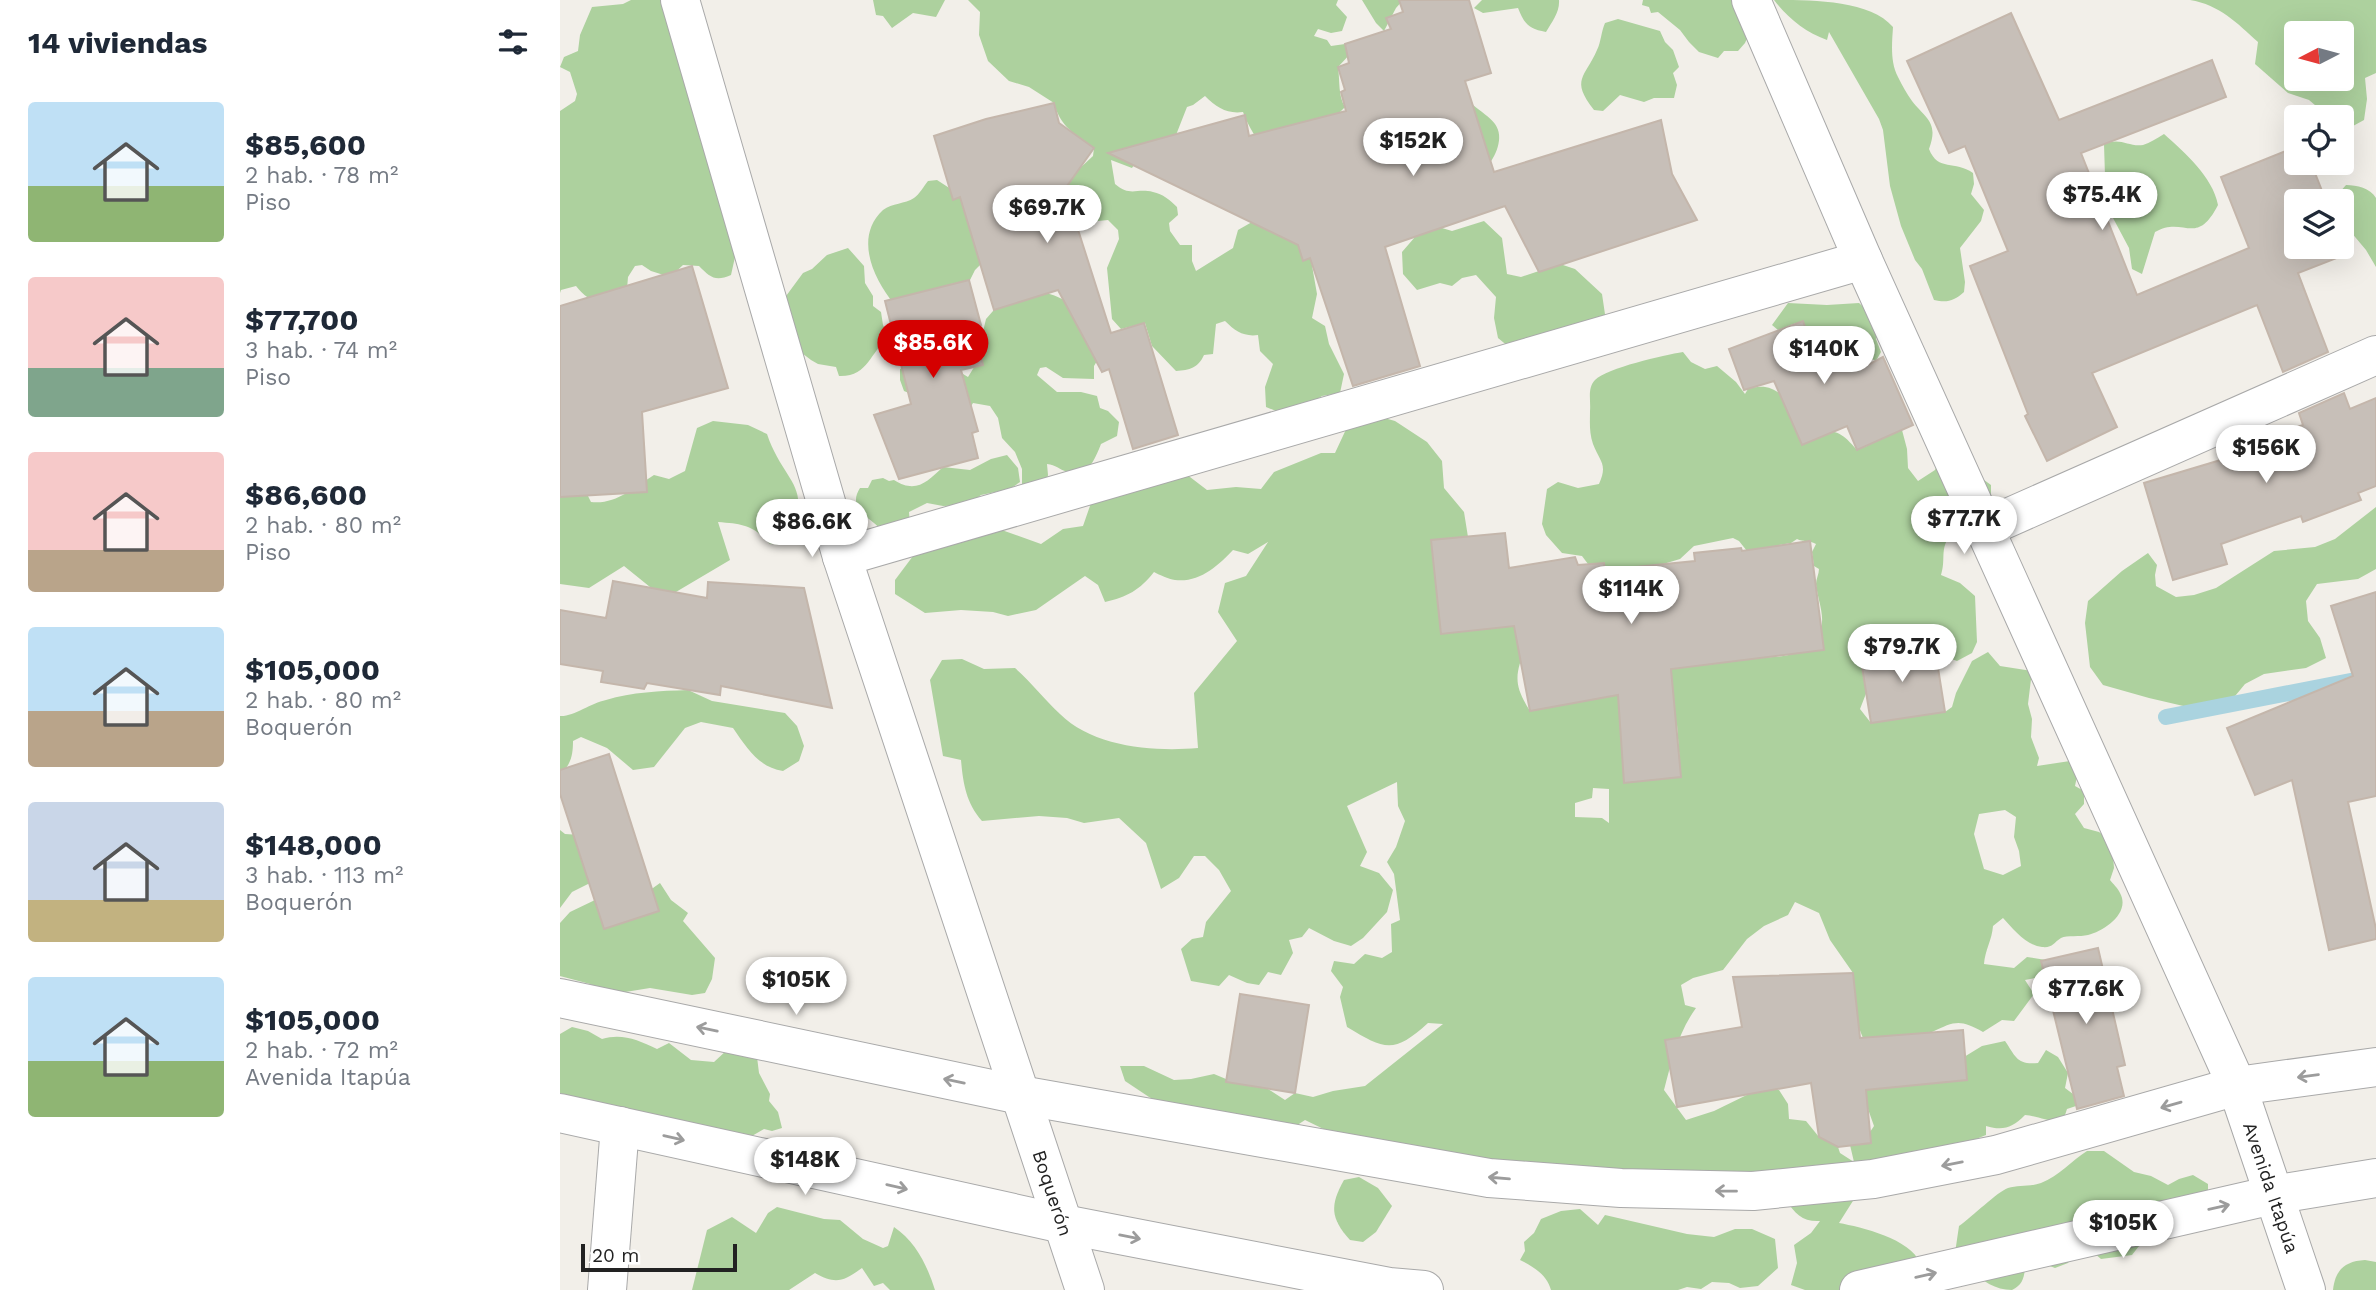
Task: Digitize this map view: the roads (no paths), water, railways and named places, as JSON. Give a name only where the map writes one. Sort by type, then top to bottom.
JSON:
[{"type":"street","name":"Boquerón","points":[[680,0],[842,556],[1085,1290]]},
{"type":"street","name":"Avenida Itapúa","points":[[1751,0],[1863,260],[2237,1086],[2306,1290]]},
{"type":"street","points":[[842,556],[1863,260]]},
{"type":"street","points":[[1984,528],[2376,355]]},
{"type":"street","points":[[560,998],[1020,1095],[1489,1178],[1621,1188],[1753,1191],[1873,1179],[1996,1155],[2237,1086],[2376,1068]]},
{"type":"street","points":[[560,1113],[1063,1224],[1389,1287],[1424,1290]]},
{"type":"street","points":[[607,1290],[620,1126]]},
{"type":"street","points":[[1860,1290],[2273,1195],[2376,1178]]},
{"type":"waterway","points":[[2166,717],[2376,676]]}]
